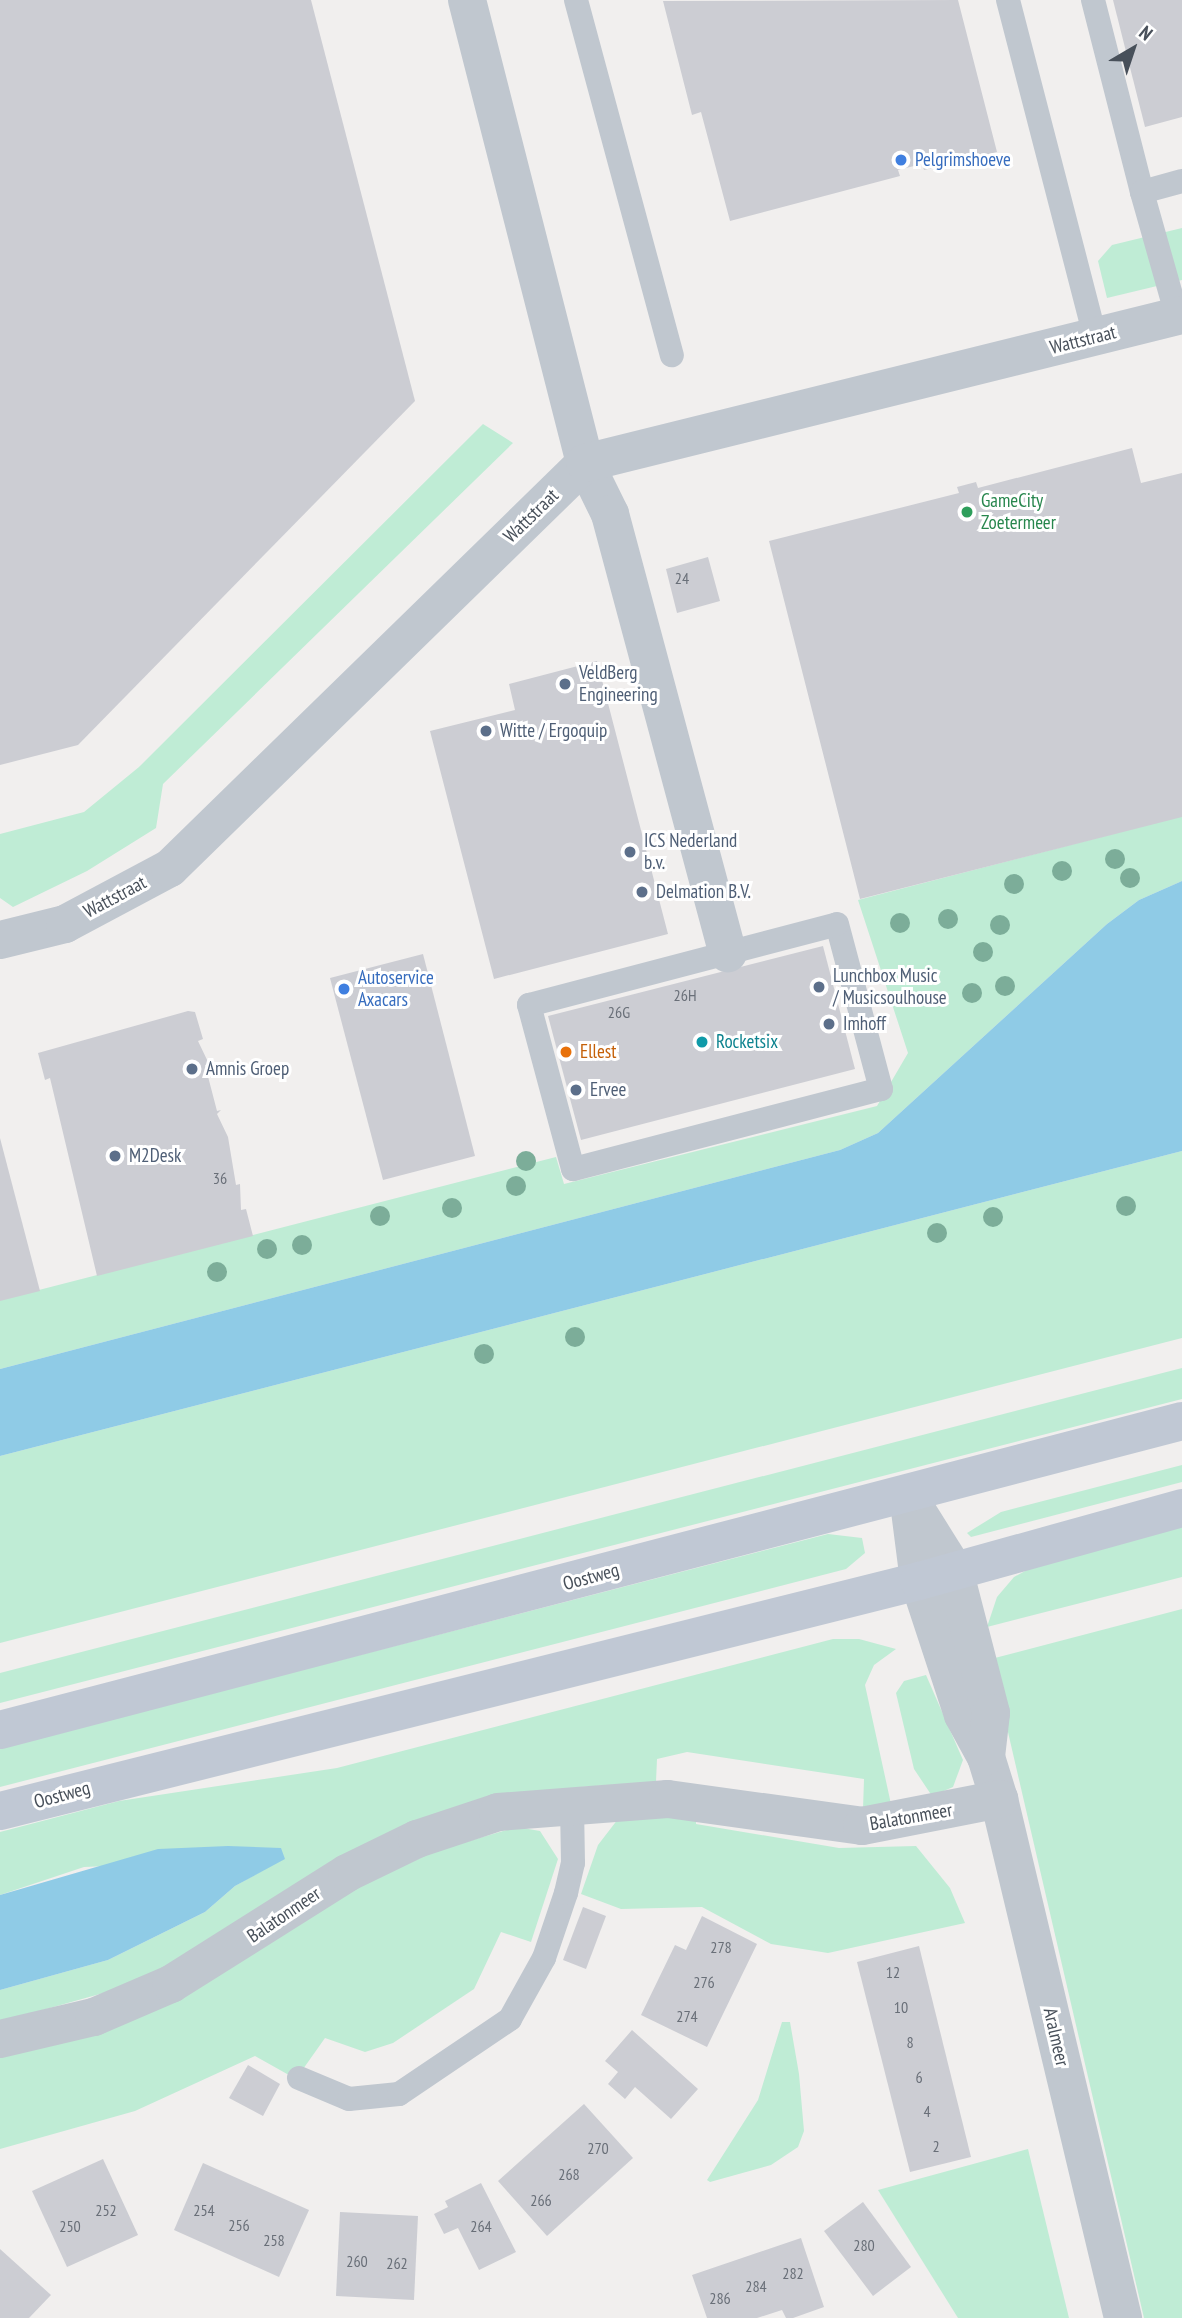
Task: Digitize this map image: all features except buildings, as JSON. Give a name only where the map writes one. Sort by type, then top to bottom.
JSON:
[{"type":"main road","name":"Oostweg","points":[[0,1730],[908,1495],[1182,1421]]},
{"type":"main road","name":"Oostweg","points":[[0,1811],[919,1581],[1182,1508]]},
{"type":"street","points":[[467,0],[585,463],[610,514],[727,953]]},
{"type":"street","name":"Wattstraat","points":[[0,940],[65,924],[170,868],[585,463],[1180,315]]},
{"type":"street","name":"Aralmeer","points":[[908,1495],[954,1570],[991,1713],[986,1757]]},
{"type":"street","name":"Aralmeer","points":[[908,1495],[919,1581],[963,1715],[986,1757],[999,1799],[1123,2318]]},
{"type":"street","name":"Balatonmeer","points":[[0,2039],[94,2017],[171,1984],[347,1873],[417,1839],[498,1812],[572,1803],[668,1798],[862,1826],[999,1799]]},
{"type":"lane","points":[[576,0],[672,355]]},
{"type":"lane","points":[[1008,0],[1095,337]]},
{"type":"lane","points":[[1093,0],[1142,192],[1180,315]]},
{"type":"lane","points":[[1142,192],[1182,181]]},
{"type":"lane","points":[[837,924],[881,1088],[573,1169],[529,1005],[727,953],[837,924]]},
{"type":"lane","points":[[299,2078],[349,2099],[399,2094],[510,2019],[544,1958],[566,1893],[573,1863],[572,1803]]},
{"type":"green space","points":[[1182,228],[1182,280],[1107,298],[1098,261],[1112,245]]},
{"type":"green space","points":[[483,424],[513,443],[163,784],[156,828],[87,871],[13,907],[0,898],[0,834],[84,812],[139,767]]},
{"type":"green space","points":[[1182,816],[1182,881],[1139,900],[1107,924],[878,1133],[840,1150],[0,1369],[0,1300],[556,1157],[564,1184],[877,1106],[908,1053],[858,900]]},
{"type":"green space","points":[[1182,1151],[1182,1338],[0,1643],[0,1456]]},
{"type":"green space","points":[[1182,1368],[1182,1399],[0,1703],[0,1673]]},
{"type":"green space","points":[[1182,1465],[1182,1482],[971,1537],[967,1533],[1001,1512]]},
{"type":"green space","points":[[1182,1527],[1182,1577],[987,1627],[997,1597],[1014,1577],[1036,1565]]},
{"type":"green space","points":[[828,1534],[862,1538],[865,1553],[846,1569],[0,1787],[0,1748]]},
{"type":"green space","points":[[1182,1609],[1182,2318],[1144,2318],[991,1659]]},
{"type":"green space","points":[[833,1639],[859,1639],[896,1649],[874,1665],[865,1685],[891,1804],[863,1809],[864,1779],[687,1752],[657,1759],[656,1782],[580,1787],[107,1992],[0,2022],[0,1990],[108,1960],[205,1912],[235,1886],[285,1858],[84,1867],[0,1895],[0,1832],[119,1801],[337,1768]]},
{"type":"green space","points":[[926,1675],[963,1760],[953,1787],[932,1796],[914,1769],[896,1693],[904,1681]]},
{"type":"green space","points":[[696,1816],[696,1824],[839,1848],[916,1846],[950,1888],[965,1923],[828,1953],[771,1944],[702,1907],[621,1909],[581,1894],[598,1845],[618,1819]]},
{"type":"green space","points":[[517,1827],[540,1831],[558,1859],[531,1942],[501,1932],[474,1989],[393,2043],[365,2052],[325,2038],[296,2079],[255,2056],[135,2111],[0,2149],[0,2055],[435,1851]]},
{"type":"green space","points":[[782,2022],[790,2022],[799,2074],[804,2131],[798,2147],[771,2165],[710,2182],[707,2180],[758,2100]]},
{"type":"green space","points":[[1028,2149],[1069,2318],[958,2318],[878,2190]]},
{"type":"water","points":[[1182,881],[1182,1151],[0,1456],[0,1369],[840,1150],[878,1133],[1107,924],[1139,900]]},
{"type":"water","points":[[228,1846],[281,1848],[285,1859],[235,1886],[205,1912],[108,1960],[0,1990],[0,1895],[158,1849]]},
{"type":"place","name":"Pelgrimshoeve","points":[[901,160]]},
{"type":"place","name":"GameCity Zoetermeer","points":[[967,512]]},
{"type":"place","name":"VeldBerg Engineering","points":[[565,684]]},
{"type":"place","name":"Witte / Ergoquip","points":[[486,731]]},
{"type":"place","name":"ICS Nederland b.v.","points":[[630,852]]},
{"type":"place","name":"Delmation B.V.","points":[[642,892]]},
{"type":"place","name":"Lunchbox Music / Musicsoulhouse","points":[[819,987]]},
{"type":"place","name":"Autoservice Axacars","points":[[344,989]]},
{"type":"place","name":"Imhoff","points":[[829,1024]]},
{"type":"place","name":"Rocketsix","points":[[702,1042]]},
{"type":"place","name":"Ellest","points":[[566,1052]]},
{"type":"place","name":"Amnis Groep","points":[[192,1069]]},
{"type":"place","name":"Ervee","points":[[576,1090]]},
{"type":"place","name":"M2Desk","points":[[115,1156]]}]
